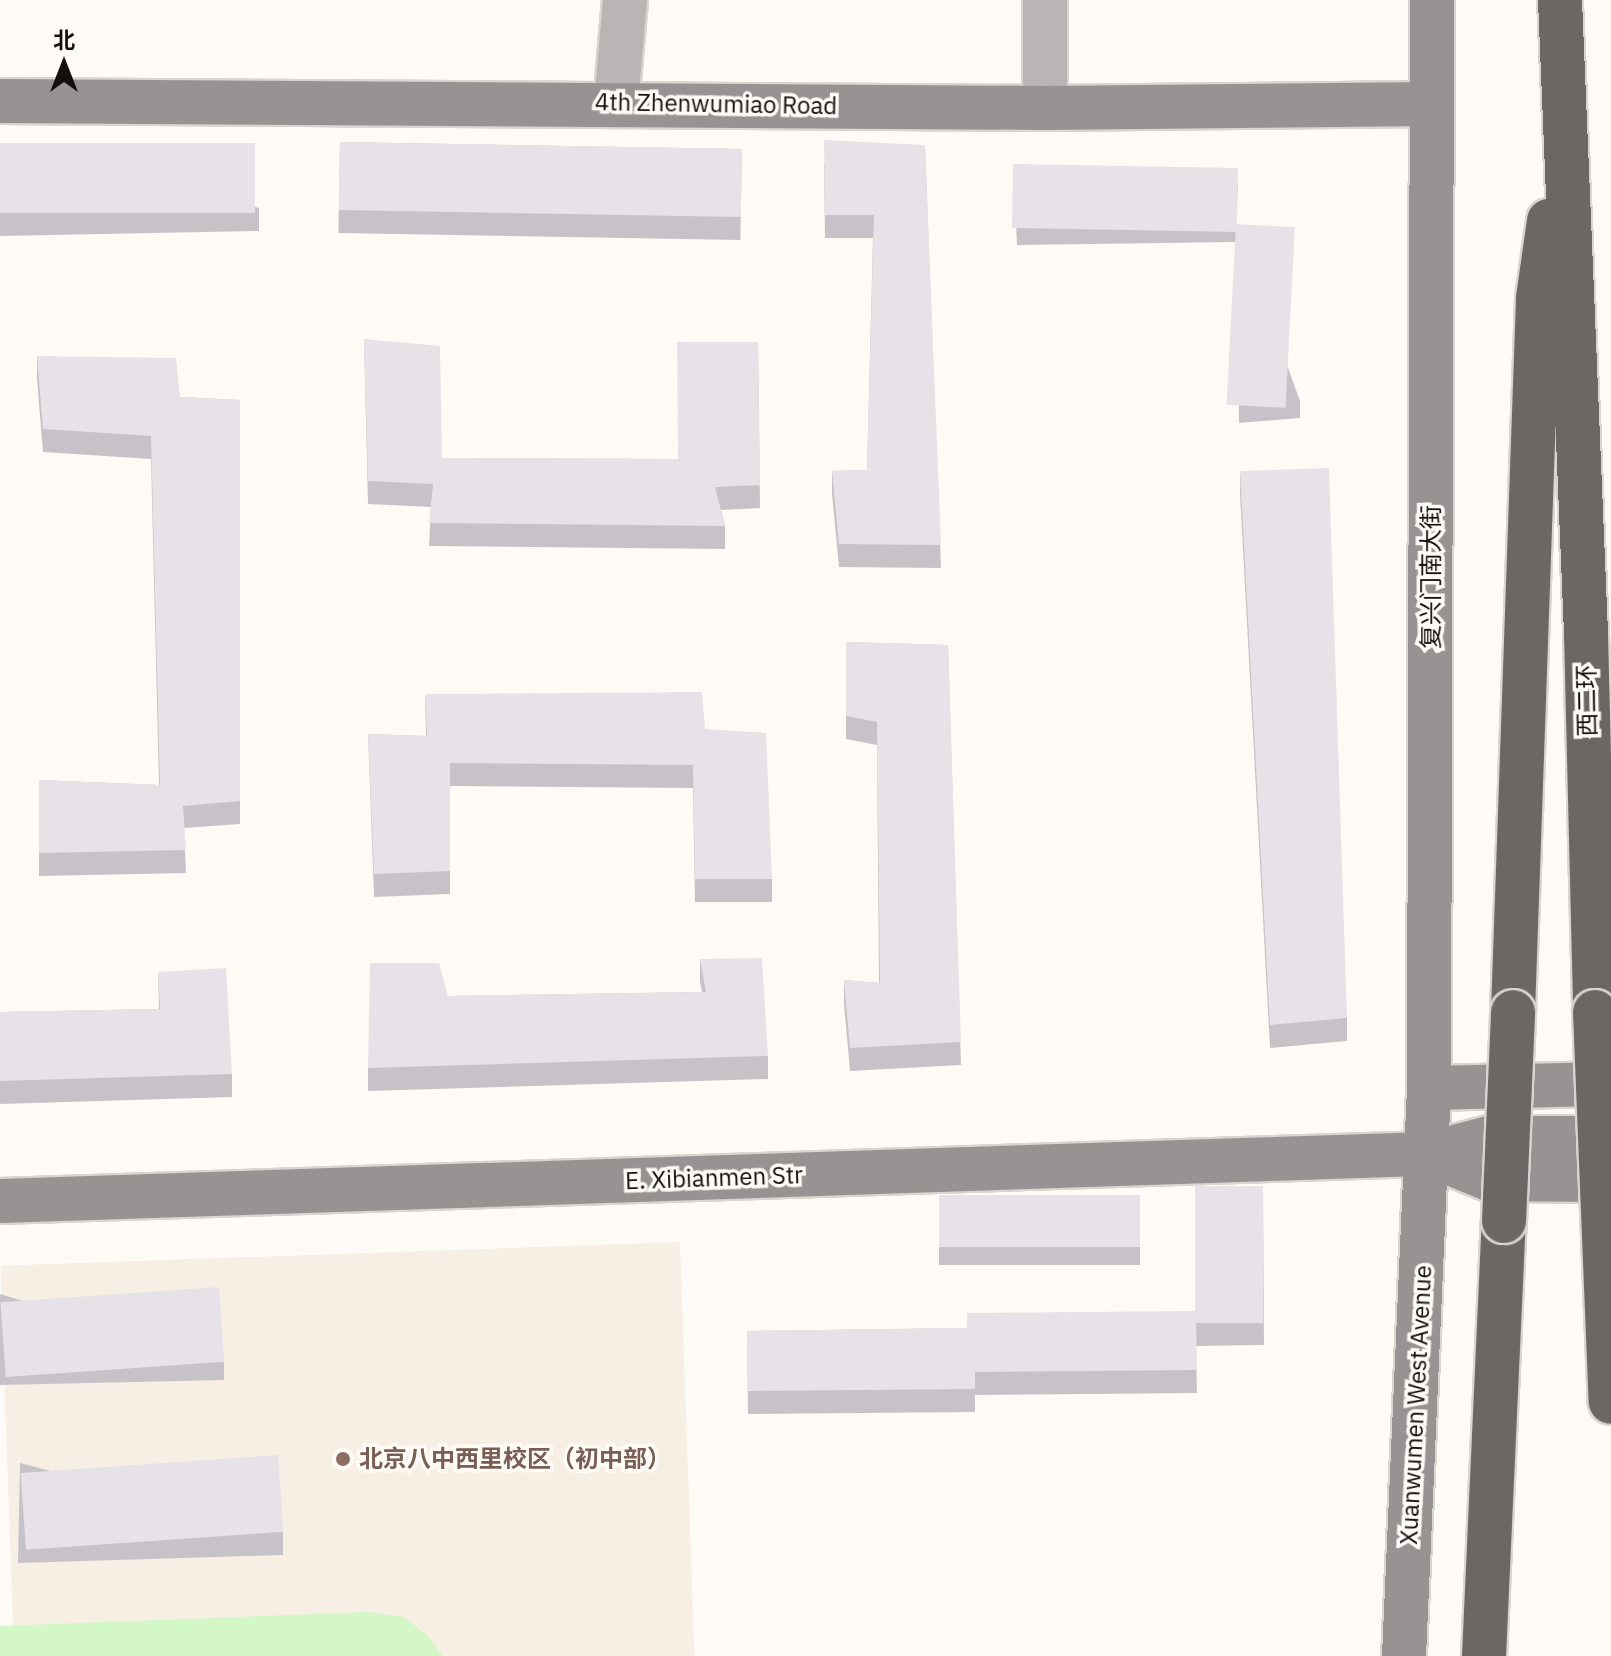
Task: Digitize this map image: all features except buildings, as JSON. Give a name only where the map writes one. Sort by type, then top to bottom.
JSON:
[{"type":"highway","name":"西二环","points":[[1560,0],[1586,634],[1595,1012],[1611,1402]]},
{"type":"highway","points":[[1484,1656],[1513,1012],[1538,298],[1565,99]]},
{"type":"street","points":[[616,103],[625,0]]},
{"type":"street","points":[[1045,0],[1045,108]]},
{"type":"street","name":"复兴门南大街","points":[[1428,1154],[1432,0]]},
{"type":"street","name":"4th Zhenwumiao Road","points":[[0,101],[1045,108],[1432,104]]},
{"type":"street","points":[[1429,1088],[1611,1084]]},
{"type":"street","points":[[1428,1154],[1489,1138],[1611,1138]]},
{"type":"street","points":[[1428,1154],[1489,1179],[1611,1180]]},
{"type":"street","name":"E. Xibianmen Str","points":[[0,1201],[1428,1154]]},
{"type":"street","name":"Xuanwumen West Avenue","points":[[1404,1656],[1428,1154]]},
{"type":"shaded area","name":"北京八中西里校区（初中部）","points":[[680,1242],[694,1656],[14,1656],[0,1266]]},
{"type":"green space","points":[[368,1612],[404,1617],[428,1636],[443,1656],[0,1656],[0,1626]]},
{"type":"place","name":"北京八中西里校区（初中部）","points":[[343,1459]]}]
